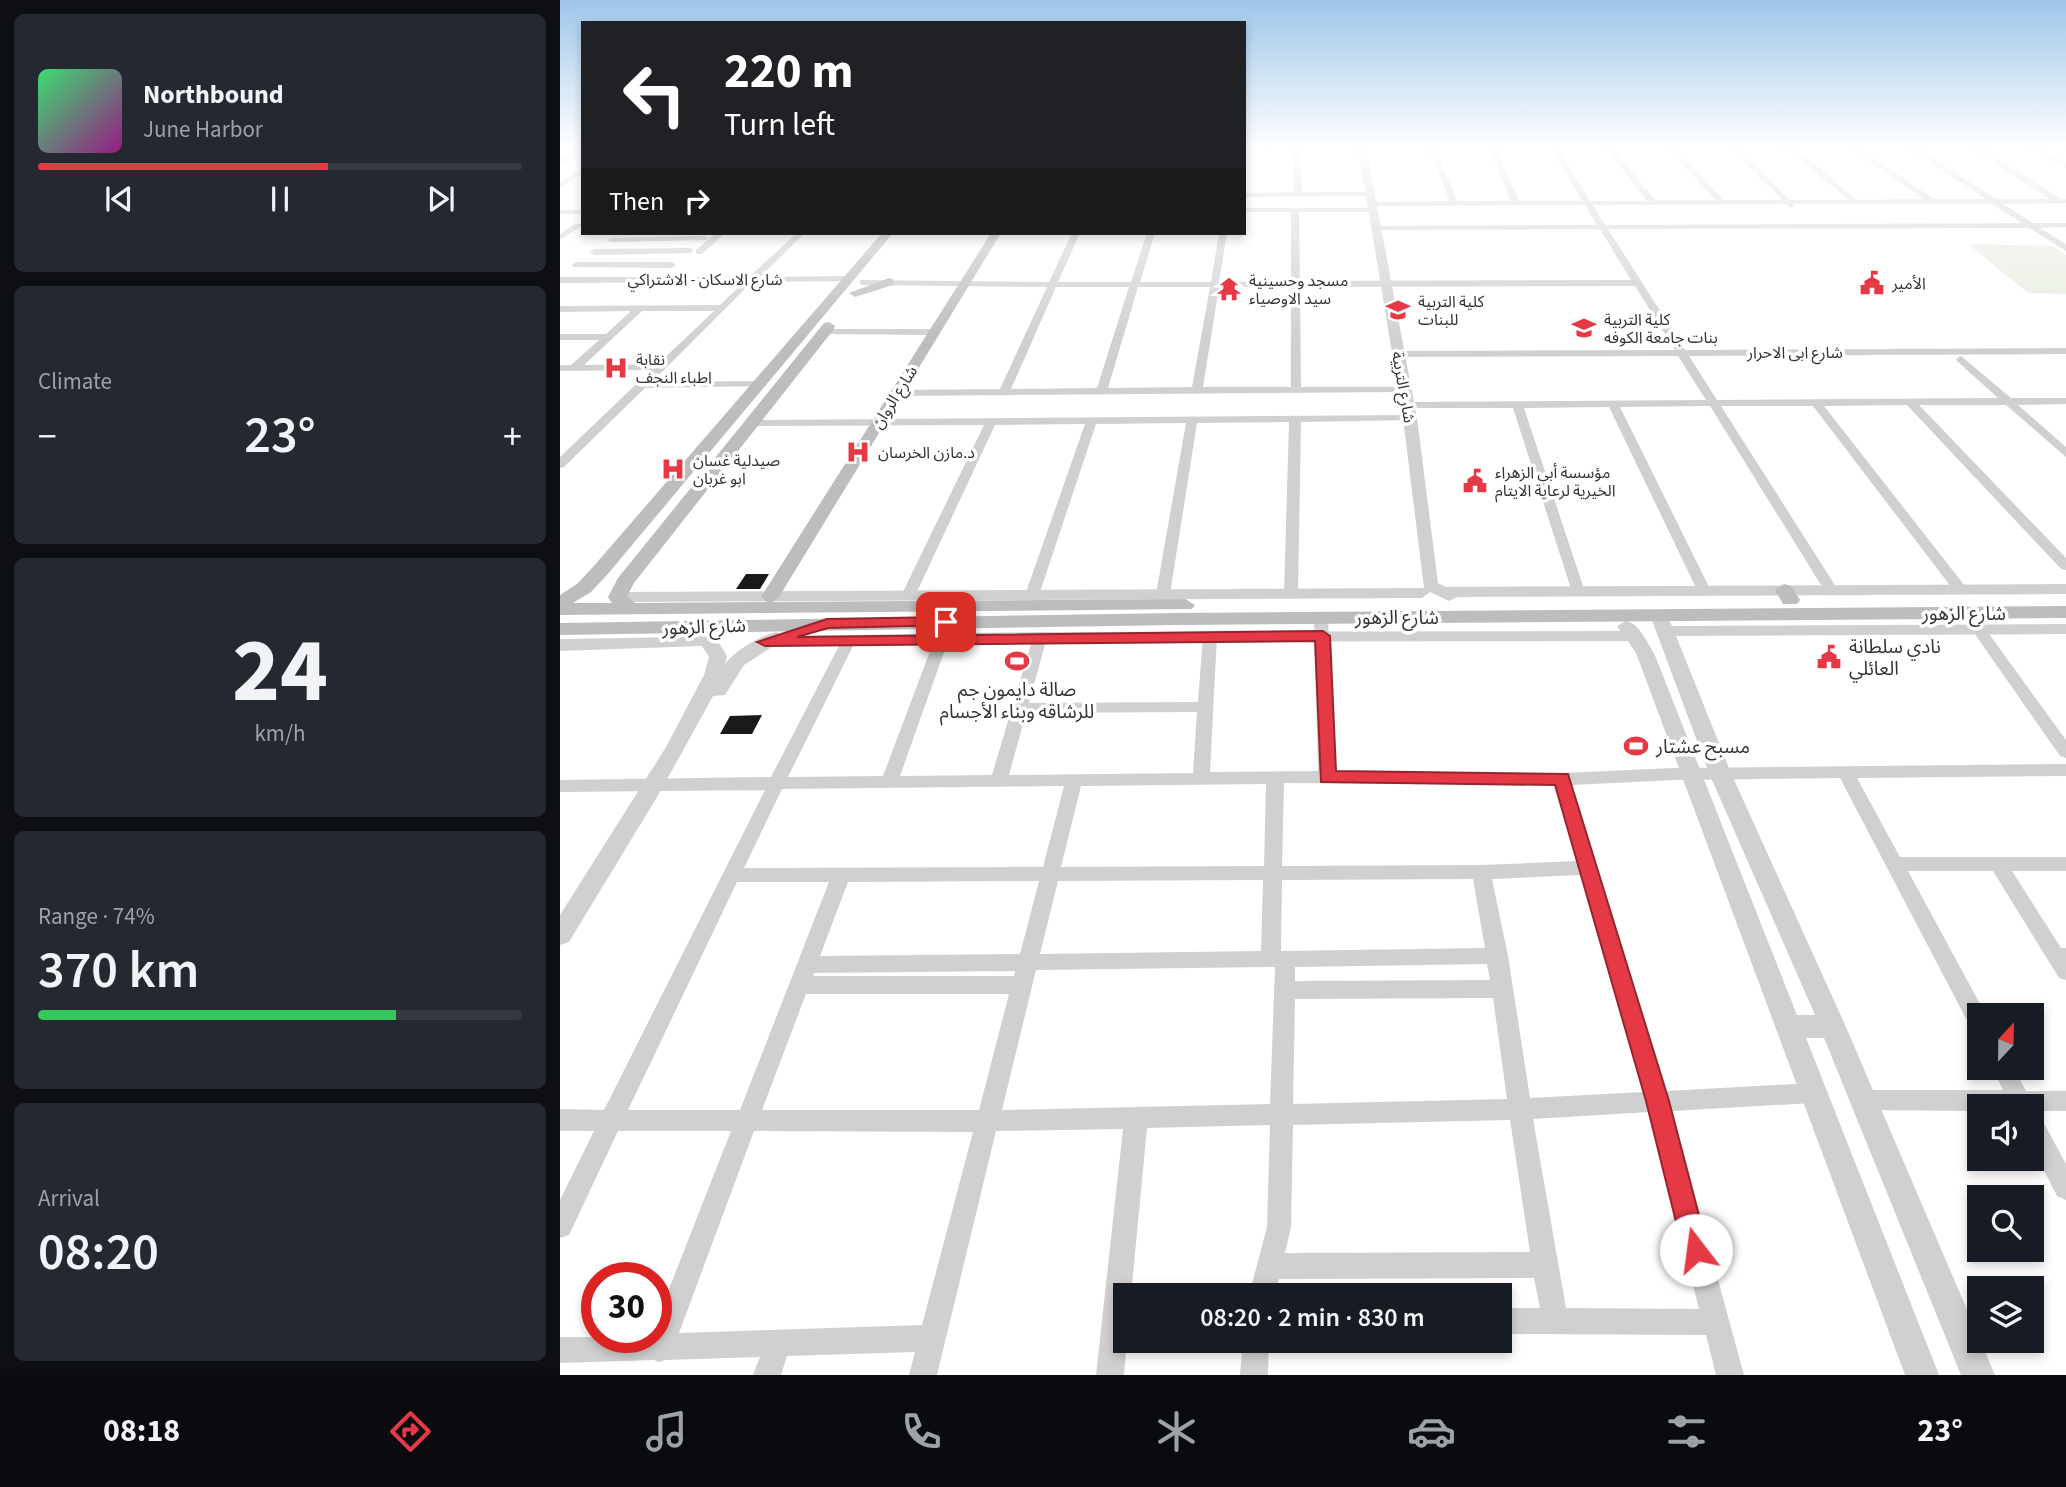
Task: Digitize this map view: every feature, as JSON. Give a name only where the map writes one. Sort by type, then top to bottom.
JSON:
[{"type":"main road","points":[[623,603],[656,543],[842,309],[887,235]]},
{"type":"main road","points":[[563,601],[584,588],[825,309],[859,281],[899,235]]},
{"type":"main road","name":"شارع الروان","points":[[770,597],[995,235]]},
{"type":"main road","points":[[859,281],[875,274],[889,280]]},
{"type":"main road","points":[[859,281],[889,280]]},
{"type":"main road","points":[[825,309],[842,309]]},
{"type":"main road","points":[[623,544],[656,543]]},
{"type":"main road","name":"شارع الزهور","points":[[1215,620],[1425,593],[1470,602],[1794,609],[2031,606],[2066,598]]},
{"type":"main road","name":"شارع الزهور","points":[[563,601],[853,601],[1172,606],[1215,620],[1322,627],[1616,615],[1662,623],[1794,609]]},
{"type":"main road","name":"شارع الزهور","points":[[560,629],[827,623],[990,629],[1172,606]]},
{"type":"main road","name":"شارع الزهور","points":[[2031,606],[2066,612]]},
{"type":"street","points":[[1296,212],[1296,390]]},
{"type":"street","name":"شارع التربية","points":[[1373,212],[1409,412],[1425,593]]},
{"type":"street","points":[[1592,212],[1683,356],[1717,403],[1831,590]]},
{"type":"street","points":[[2010,212],[2066,248]]},
{"type":"street","points":[[1804,218],[1812,226]]},
{"type":"street","points":[[560,225],[581,225]]},
{"type":"street","points":[[560,238],[581,225]]},
{"type":"street","points":[[1376,228],[2066,225]]},
{"type":"street","points":[[560,280],[618,235]]},
{"type":"street","points":[[659,280],[718,235]]},
{"type":"street","points":[[560,464],[799,235]]},
{"type":"street","points":[[1004,393],[1075,235]]},
{"type":"street","points":[[1101,392],[1150,235]]},
{"type":"street","points":[[1197,391],[1223,235]]},
{"type":"street","points":[[611,240],[708,236]]},
{"type":"street","points":[[659,280],[672,265],[708,236]]},
{"type":"street","points":[[594,252],[689,251]]},
{"type":"street","points":[[576,265],[672,265]]},
{"type":"street","name":"شارع الاسكان - الاشتراكي","points":[[560,280],[700,281]]},
{"type":"street","name":"شارع الاسكان - الاشتراكي","points":[[560,280],[859,281]]},
{"type":"street","points":[[889,280],[1053,285],[1639,283]]},
{"type":"street","points":[[560,309],[721,308]]},
{"type":"street","points":[[574,368],[639,309]]},
{"type":"street","points":[[824,332],[935,331]]},
{"type":"street","points":[[560,337],[609,337]]},
{"type":"street","name":"شارع ابی الاحرار","points":[[1398,358],[2066,351]]},
{"type":"street","name":"شارع ابی الاحرار","points":[[1683,356],[2066,358]]},
{"type":"street","points":[[1961,359],[2066,453]]},
{"type":"street","points":[[560,368],[660,367]]},
{"type":"street","points":[[641,385],[762,384]]},
{"type":"street","points":[[896,393],[1405,389]]},
{"type":"street","points":[[754,423],[1295,419],[1517,404],[2066,401]]},
{"type":"street","points":[[1816,403],[1976,608],[2066,752]]},
{"type":"street","points":[[1911,403],[2066,566]]},
{"type":"street","points":[[1517,404],[1578,592]]},
{"type":"street","points":[[1613,404],[1704,591]]},
{"type":"street","points":[[1291,593],[1295,419]]},
{"type":"street","points":[[1032,595],[1092,420]]},
{"type":"street","points":[[1172,606],[1192,420]]},
{"type":"street","points":[[908,596],[991,421]]},
{"type":"street","points":[[560,446],[579,446]]},
{"type":"street","points":[[1976,608],[2066,589]]},
{"type":"street","points":[[623,603],[770,597],[853,601],[908,596],[1032,595],[1172,606],[1291,593],[1704,591],[1794,609],[1831,590],[1976,608],[2066,629]]},
{"type":"street","points":[[1425,593],[1470,602]]},
{"type":"street","points":[[1616,615],[1635,636],[1645,653],[1922,1375]]},
{"type":"street","points":[[765,642],[942,638],[990,629],[1040,637],[1215,620],[1201,778]]},
{"type":"street","points":[[688,727],[711,702],[737,662],[765,642],[827,623]]},
{"type":"street","points":[[1662,623],[1725,785],[1833,1027],[1978,1375]]},
{"type":"street","points":[[560,935],[569,906],[653,784],[688,727],[717,667],[717,653],[708,642],[688,633],[657,627]]},
{"type":"street","points":[[1327,777],[1322,627],[1635,636]]},
{"type":"street","points":[[999,780],[1040,637]]},
{"type":"street","points":[[890,781],[942,638]]},
{"type":"street","points":[[560,1226],[849,640]]},
{"type":"street","points":[[560,645],[708,642]]},
{"type":"street","points":[[1019,708],[1206,707]]},
{"type":"street","points":[[560,786],[1327,777],[1562,779],[1695,786],[1845,772],[2066,770]]},
{"type":"street","points":[[1845,772],[1969,1003]]},
{"type":"street","points":[[1264,1283],[1279,1227],[1282,1114],[1284,990],[1278,960],[1273,872],[1275,778]]},
{"type":"street","points":[[1562,779],[1658,1101],[1730,1375]]},
{"type":"street","points":[[923,1375],[1074,780]]},
{"type":"street","points":[[1893,864],[2066,864]]},
{"type":"street","points":[[1998,864],[2063,962]]},
{"type":"street","points":[[731,875],[1482,872],[1589,868]]},
{"type":"street","points":[[1482,872],[1498,956],[1519,1109],[1555,1321]]},
{"type":"street","points":[[672,1315],[841,876]]},
{"type":"street","points":[[802,975],[1026,975],[1278,960],[1498,956]]},
{"type":"street","points":[[1284,990],[1502,989]]},
{"type":"street","points":[[1788,1026],[1833,1027]]},
{"type":"street","points":[[560,1119],[989,1121],[1136,1118],[1519,1109],[1813,1093]]},
{"type":"street","points":[[1863,1100],[1967,1103]]},
{"type":"street","points":[[2044,1102],[2066,1101]]},
{"type":"street","points":[[1110,1375],[1136,1118]]},
{"type":"street","points":[[2044,1147],[2066,1188]]},
{"type":"street","points":[[1268,1266],[1544,1265]]},
{"type":"street","points":[[1512,1321],[1715,1322]]},
{"type":"street","points":[[672,1349],[933,1338]]},
{"type":"street","points":[[767,1375],[778,1345]]},
{"type":"street","points":[[560,1350],[581,1350]]},
{"type":"street","points":[[1254,1375],[1255,1353]]},
{"type":"shaded area","points":[[1968,244],[2053,246],[2066,255],[2066,294],[2028,293]]},
{"type":"building","points":[[746,574],[769,574],[760,589],[736,589]]},
{"type":"building","points":[[762,715],[752,734],[720,734],[730,716]]},
{"type":"place","name":"الأمير","points":[[1872,283]]},
{"type":"place","name":"مسجد وحسينية سيد الاوصياء","points":[[1229,289]]},
{"type":"place","name":"كلية التربية للبنات","points":[[1398,310]]},
{"type":"place","name":"كلية التربية بنات جامعة الكوفه","points":[[1584,328]]},
{"type":"place","name":"نقابة اطباء النجف","points":[[616,368]]},
{"type":"place","name":"د.مازن الخرسان","points":[[858,452]]},
{"type":"place","name":"صيدلية غسان ابو غربان","points":[[673,469]]},
{"type":"place","name":"مؤسسة أبي الزهراء الخيرية لرعاية الايتام","points":[[1475,481]]},
{"type":"place","name":"نادي سلطانة العائلي","points":[[1829,657]]},
{"type":"place","name":"صالة دايمون جم للرشاقه وبناء الأجسام","points":[[1017,661]]},
{"type":"place","name":"مسبح عشتار","points":[[1636,746]]},
{"type":"route","points":[[946,622],[827,623],[782,634],[765,642],[1014,637],[1323,636],[1327,777],[1562,779],[1658,1101],[1696,1250]]}]
